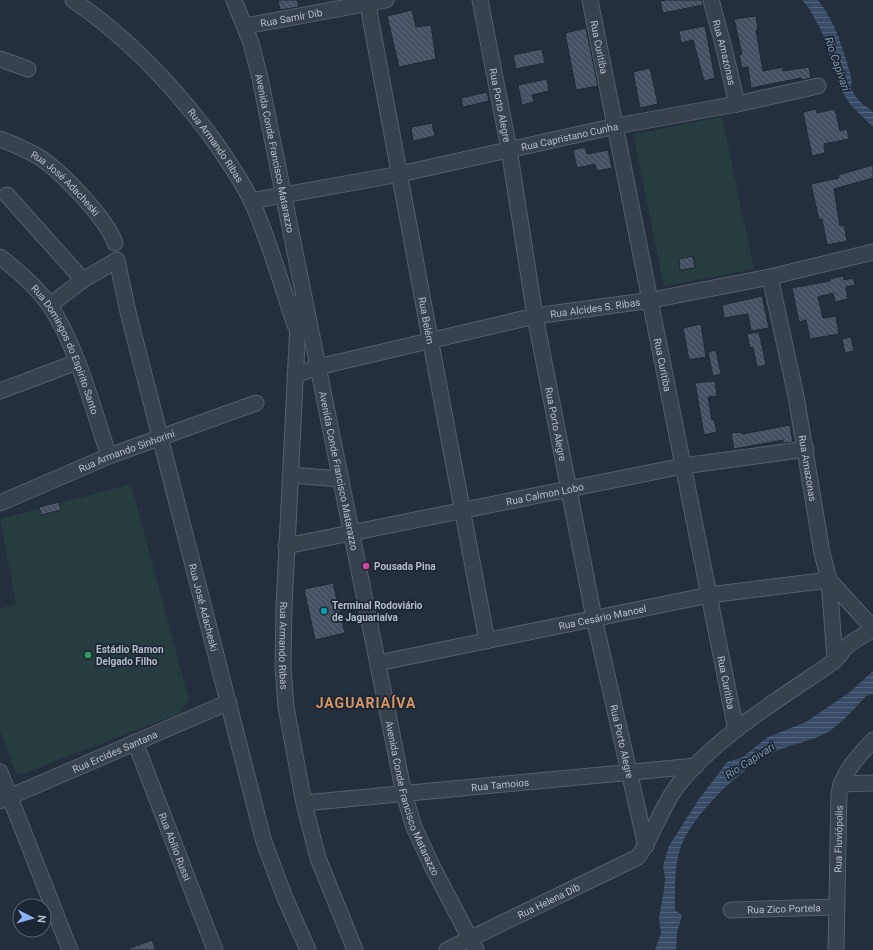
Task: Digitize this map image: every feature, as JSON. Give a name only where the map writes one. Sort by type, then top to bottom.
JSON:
[{"type":"street","name":"Rua Armando Ribas","points":[[73,0],[102,20],[148,61],[186,102],[224,154],[251,201],[298,332]]},
{"type":"street","name":"Avenida Conde Francisco Matarazzo","points":[[234,0],[245,26],[260,78],[404,794],[414,827],[473,944]]},
{"type":"street","name":"Rua Samir Dib","points":[[245,26],[368,2],[386,0]]},
{"type":"street","name":"Rua Porto Alegre","points":[[480,0],[509,149],[535,316],[594,618],[646,846]]},
{"type":"street","name":"Rua Curitiba","points":[[590,0],[652,300],[683,466],[736,730]]},
{"type":"street","name":"Rua Amazonas","points":[[711,0],[737,104]]},
{"type":"street","name":"Rua Belém","points":[[368,2],[429,340],[487,641]]},
{"type":"street","points":[[0,58],[28,69]]},
{"type":"street","name":"Rua Capristano Cunha","points":[[251,201],[283,197],[400,174],[616,126],[737,104],[818,86]]},
{"type":"street","name":"Rua José Adacheski","points":[[0,139],[38,156],[54,168],[100,217],[112,233],[115,243]]},
{"type":"street","points":[[7,195],[84,280],[50,306]]},
{"type":"street","name":"Rua Alcides S. Ribas","points":[[295,375],[318,367],[535,316],[652,300],[770,277],[873,252]]},
{"type":"street","name":"Rua Domingos do Espírito Santo","points":[[0,257],[17,270],[50,306],[77,362],[109,456]]},
{"type":"street","name":"Rua José Adacheski","points":[[84,280],[117,260],[122,289],[264,842],[285,898],[308,950]]},
{"type":"street","name":"Rua Amazonas","points":[[770,277],[806,450],[822,553],[829,580],[835,660]]},
{"type":"street","name":"Rua Armando Ribas","points":[[300,281],[286,546],[283,667],[286,707],[304,803],[318,858],[355,950]]},
{"type":"street","points":[[0,391],[77,362]]},
{"type":"street","name":"Rua Armando Sinhorini","points":[[0,503],[109,456],[160,436],[256,403]]},
{"type":"street","name":"Rua Calmon Lobo","points":[[286,546],[683,466],[806,450]]},
{"type":"street","points":[[290,475],[340,479]]},
{"type":"street","points":[[646,846],[664,805],[678,785],[696,766],[736,730],[835,660],[854,641],[873,629],[829,580]]},
{"type":"street","name":"Rua Cesário Manoel","points":[[378,663],[709,595],[829,580]]},
{"type":"street","name":"Rua Ercides Santana","points":[[5,799],[229,702]]},
{"type":"street","name":"Rua Fluviópolis","points":[[836,950],[839,793],[841,784],[848,769],[873,740]]},
{"type":"street","name":"Rua Abílio Russi","points":[[135,742],[215,950]]},
{"type":"street","name":"Rua Tamoios","points":[[304,803],[696,766]]},
{"type":"street","points":[[0,772],[5,799],[70,950]]},
{"type":"street","points":[[841,784],[873,784]]},
{"type":"street","name":"Rua Helena Dib","points":[[447,950],[473,944],[638,856],[646,846]]},
{"type":"street","name":"Rua Zico Portela","points":[[731,910],[836,907]]},
{"type":"green space","points":[[722,117],[754,269],[664,286],[633,134]]},
{"type":"green space","name":"Estádio Ramon Delgado Filho","points":[[131,484],[189,700],[178,714],[20,775],[16,773],[0,730],[0,609],[16,604],[0,519]]},
{"type":"water","name":"Rio Capivari","points":[[802,0],[818,0],[824,8],[834,27],[845,57],[851,77],[853,92],[859,101],[873,112],[873,127],[850,104],[840,89],[822,32],[809,8]]},
{"type":"water","name":"Rio Capivari","points":[[873,671],[873,694],[866,696],[836,726],[820,736],[780,749],[761,759],[733,780],[706,807],[686,836],[680,849],[675,880],[675,910],[682,915],[677,933],[676,950],[655,950],[661,934],[659,918],[665,878],[663,866],[669,846],[699,799],[727,762],[743,757],[766,738],[806,722],[850,692]]},
{"type":"building","points":[[278,0],[297,0],[299,7],[280,10]]},
{"type":"building","points":[[702,0],[703,5],[663,13],[660,1]]},
{"type":"building","points":[[412,10],[416,27],[431,25],[436,59],[399,67],[387,16]]},
{"type":"building","points":[[756,16],[758,30],[756,30],[763,71],[783,67],[783,71],[809,67],[811,78],[802,80],[801,78],[751,88],[748,67],[742,68],[739,55],[742,54],[734,19]]},
{"type":"building","points":[[705,26],[715,78],[704,81],[693,40],[681,43],[679,31]]},
{"type":"building","points":[[586,28],[598,86],[576,90],[565,33]]},
{"type":"building","points":[[542,49],[545,63],[516,69],[513,55]]},
{"type":"building","points":[[650,68],[658,104],[640,108],[633,72]]},
{"type":"building","points":[[547,79],[549,91],[532,95],[534,102],[522,105],[518,85]]},
{"type":"building","points":[[487,92],[489,101],[463,107],[461,98]]},
{"type":"building","points":[[816,109],[817,113],[835,109],[840,131],[847,129],[849,139],[824,144],[825,153],[812,156],[803,112]]},
{"type":"building","points":[[432,123],[435,136],[413,141],[411,127]]},
{"type":"building","points":[[585,147],[587,154],[608,150],[612,168],[597,171],[595,164],[577,168],[573,150]]},
{"type":"building","points":[[873,165],[873,178],[834,189],[840,226],[844,225],[847,241],[827,245],[822,219],[819,220],[811,184],[839,178],[838,175]]},
{"type":"building","points":[[693,256],[695,268],[680,270],[679,259]]},
{"type":"building","points":[[843,276],[844,280],[853,278],[855,285],[846,287],[848,299],[835,302],[833,293],[818,297],[823,318],[836,316],[839,334],[810,339],[806,320],[799,322],[792,288],[830,281],[830,279]]},
{"type":"building","points":[[762,296],[769,328],[751,331],[748,314],[724,318],[722,305]]},
{"type":"building","points":[[701,324],[706,357],[689,360],[683,328]]},
{"type":"building","points":[[759,332],[766,365],[757,367],[753,347],[750,348],[747,334]]},
{"type":"building","points":[[851,337],[854,351],[845,353],[842,339]]},
{"type":"building","points":[[716,350],[721,374],[713,376],[708,352]]},
{"type":"building","points":[[715,381],[717,396],[708,397],[712,420],[714,419],[717,432],[704,435],[695,383]]},
{"type":"building","points":[[790,425],[793,442],[783,443],[783,440],[734,449],[731,433],[741,432],[742,434]]},
{"type":"building","points":[[59,502],[61,510],[41,515],[39,507]]},
{"type":"building","name":"Terminal Rodoviário de Jaguariaíva","points":[[333,583],[345,633],[315,640],[304,589]]},
{"type":"building","points":[[152,940],[156,950],[128,950],[128,949]]},
{"type":"place","name":"Pousada Pina","points":[[366,566]]},
{"type":"place","name":"Terminal Rodoviário de Jaguariaíva","points":[[324,611]]},
{"type":"place","name":"Estádio Ramon Delgado Filho","points":[[88,655]]},
{"type":"district","name":"JAGUARIAÍVA","points":[[366,703]]}]
